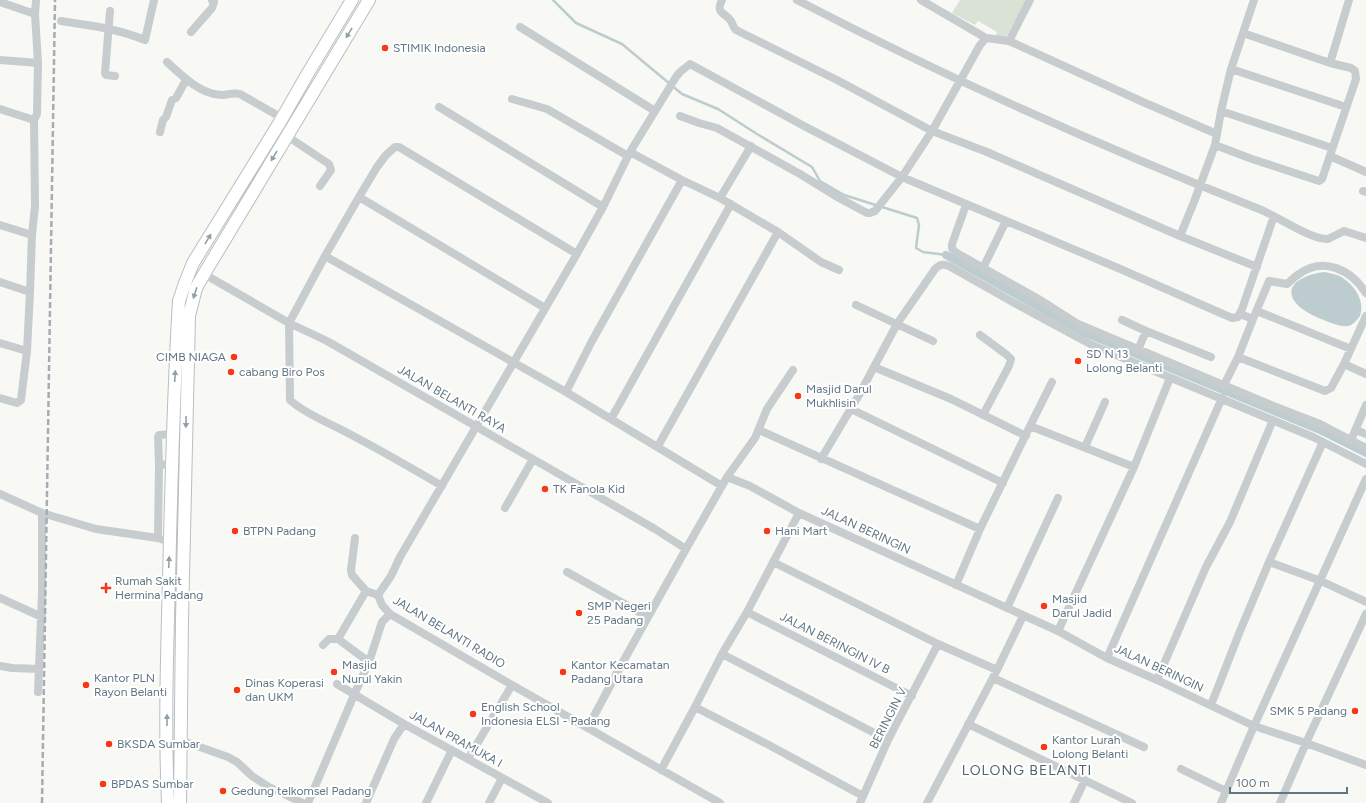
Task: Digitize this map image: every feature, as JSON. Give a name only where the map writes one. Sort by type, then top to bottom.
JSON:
[{"type":"main road","points":[[168,803],[167,658],[164,540],[165,464],[172,434],[179,301],[193,263],[352,0]]},
{"type":"main road","points":[[180,803],[181,658],[189,316],[196,288],[369,0]]},
{"type":"main road","points":[[295,96],[307,103]]},
{"type":"main road","points":[[167,658],[181,658]]},
{"type":"street","points":[[0,398],[17,403],[22,400],[35,206],[34,120],[37,114],[38,63],[35,14],[36,0]]},
{"type":"street","points":[[61,21],[91,25],[134,35],[145,40],[154,0]]},
{"type":"street","points":[[191,32],[212,8],[214,2],[212,0]]},
{"type":"street","points":[[722,0],[719,6],[720,10],[722,14],[730,20],[736,30],[837,80],[932,130],[987,152],[1180,236],[1257,267]]},
{"type":"street","points":[[798,0],[847,26],[960,81],[1200,186],[1274,216],[1312,236],[1329,239],[1344,231],[1366,238]]},
{"type":"street","points":[[921,0],[986,38],[1009,41],[1142,102],[1217,134]]},
{"type":"street","points":[[1009,41],[1030,0]]},
{"type":"street","points":[[1180,236],[1215,145],[1220,111],[1231,68],[1254,0]]},
{"type":"street","points":[[1330,63],[1350,0]]},
{"type":"street","points":[[0,2],[35,14]]},
{"type":"street","points":[[110,11],[105,73],[106,75],[115,76]]},
{"type":"street","points":[[520,27],[655,111]]},
{"type":"street","points":[[1215,145],[1318,182],[1322,179],[1356,79],[1355,71],[1351,68],[1330,63],[1243,33]]},
{"type":"street","points":[[680,116],[717,128],[800,174],[839,198],[865,212],[873,213],[902,177],[932,130],[980,45],[986,38]]},
{"type":"street","points":[[0,60],[38,63]]},
{"type":"street","points":[[167,62],[186,80],[213,94],[221,95],[235,92],[282,118]]},
{"type":"street","points":[[355,538],[351,570],[352,575],[366,591],[378,595],[391,576],[400,557],[475,426],[577,254],[603,207],[629,154],[670,86],[686,66],[690,64],[902,177],[1232,318],[1238,317],[1240,314],[1274,216]]},
{"type":"street","points":[[1231,68],[1346,107]]},
{"type":"street","points":[[160,132],[163,120],[166,117],[172,100],[176,98],[186,80]]},
{"type":"street","points":[[512,99],[547,109],[629,154],[720,198],[778,232],[821,262],[839,270]]},
{"type":"street","points":[[439,107],[603,207]]},
{"type":"street","points":[[0,109],[34,120]]},
{"type":"street","points":[[1220,111],[1331,152],[1366,172]]},
{"type":"street","points":[[287,136],[329,164],[331,170],[320,186]]},
{"type":"street","points":[[720,198],[751,146]]},
{"type":"street","points":[[442,486],[388,454],[307,411],[290,400],[289,323],[358,197],[386,155],[395,147],[399,147],[577,254]]},
{"type":"street","points":[[566,392],[592,341],[682,180]]},
{"type":"street","points":[[358,197],[545,308]]},
{"type":"street","points":[[611,419],[731,204]]},
{"type":"street","points":[[966,205],[952,244],[952,248],[955,252],[993,275],[1042,301],[1078,324],[1129,347],[1224,385],[1271,406],[1317,430],[1323,442],[1366,464]]},
{"type":"street","points":[[983,268],[1006,221]]},
{"type":"street","points":[[0,225],[32,235]]},
{"type":"street","points":[[658,446],[778,232]]},
{"type":"street","points":[[325,256],[512,363],[566,392],[658,446],[722,486]]},
{"type":"street","points":[[821,459],[851,409],[897,324],[938,266],[943,264],[987,286],[1092,345],[1273,420],[1317,430],[1351,440],[1366,448]]},
{"type":"street","points":[[1224,385],[1238,357],[1269,281],[1286,284],[1298,274],[1315,266],[1331,266],[1344,271],[1353,278],[1366,293]]},
{"type":"street","name":"JALAN BELANTI RAYA","points":[[204,274],[289,323],[328,341],[655,529],[686,549]]},
{"type":"street","points":[[987,286],[993,275]]},
{"type":"street","points":[[0,282],[30,292]]},
{"type":"street","points":[[856,304],[933,341]]},
{"type":"street","points":[[1240,314],[1255,315],[1351,349]]},
{"type":"street","points":[[1238,357],[1325,391],[1331,388],[1366,316]]},
{"type":"street","points":[[1122,320],[1146,332],[1211,357]]},
{"type":"street","points":[[1138,350],[1146,332]]},
{"type":"street","points":[[980,335],[1011,359],[1009,366],[983,415]]},
{"type":"street","points":[[0,343],[26,351]]},
{"type":"street","points":[[1124,357],[1129,347]]},
{"type":"street","points":[[1344,364],[1366,374]]},
{"type":"street","points":[[874,367],[951,399],[1026,436]]},
{"type":"street","points":[[588,727],[727,477],[755,438],[768,410],[793,370]]},
{"type":"street","points":[[1058,631],[1134,467],[1170,378]]},
{"type":"street","points":[[956,585],[980,529],[1052,382]]},
{"type":"street","points":[[1107,658],[1222,398]]},
{"type":"street","points":[[1085,448],[1105,402]]},
{"type":"street","points":[[1351,440],[1366,406]]},
{"type":"street","points":[[851,409],[1003,483]]},
{"type":"street","points":[[1157,680],[1206,567],[1230,522],[1273,420]]},
{"type":"street","points":[[1030,426],[1134,467]]},
{"type":"street","points":[[759,430],[980,529]]},
{"type":"street","points":[[1356,430],[1366,434]]},
{"type":"street","points":[[1211,705],[1269,562],[1323,442]]},
{"type":"street","points":[[505,508],[532,459]]},
{"type":"street","name":"JALAN BERINGIN","points":[[727,477],[750,486],[799,513],[1058,631],[1107,658],[1254,726],[1366,765]]},
{"type":"street","points":[[1221,803],[1254,726],[1366,478]]},
{"type":"street","points":[[0,494],[42,513],[96,530],[164,540]]},
{"type":"street","points":[[1007,608],[1058,498]]},
{"type":"street","points":[[38,692],[42,617],[42,513]]},
{"type":"street","points":[[661,770],[799,513]]},
{"type":"street","points":[[773,562],[1144,748]]},
{"type":"street","points":[[1269,562],[1320,581],[1366,602]]},
{"type":"street","points":[[567,572],[648,617]]},
{"type":"street","points":[[338,639],[366,591]]},
{"type":"street","name":"JALAN BELANTI RADIO","points":[[378,595],[382,605],[390,614],[470,659],[512,685]]},
{"type":"street","points":[[0,598],[42,617]]},
{"type":"street","name":"JALAN BERINGIN IV B","points":[[747,612],[912,696]]},
{"type":"street","points":[[308,803],[369,662],[382,622],[390,614]]},
{"type":"street","points":[[1280,803],[1366,614]]},
{"type":"street","points":[[927,803],[995,674],[1023,616]]},
{"type":"street","points":[[323,645],[329,639],[338,639],[369,662]]},
{"type":"street","name":"BERINGIN V","points":[[862,800],[888,740],[938,644]]},
{"type":"street","points":[[722,654],[888,740]]},
{"type":"street","points":[[0,666],[39,669]]},
{"type":"street","name":"JALAN PRAMUKA I","points":[[337,684],[404,724],[548,803]]},
{"type":"street","points":[[468,759],[512,685],[720,803]]},
{"type":"street","points":[[696,707],[767,744],[862,800]]},
{"type":"street","points":[[366,803],[394,739],[404,724]]},
{"type":"street","points":[[968,724],[1132,803]]},
{"type":"street","points":[[180,740],[228,757],[269,787],[303,803]]},
{"type":"street","points":[[426,803],[452,750]]},
{"type":"street","points":[[1181,769],[1226,791]]},
{"type":"street","points":[[489,803],[502,778]]},
{"type":"street","points":[[1074,803],[1085,780]]},
{"type":"shaded area","points":[[960,0],[1027,0],[1006,37],[994,38],[997,32],[978,21],[975,25],[952,13]]},
{"type":"shaded area","points":[[1325,272],[1343,278],[1352,286],[1359,298],[1361,304],[1360,316],[1355,322],[1348,326],[1338,325],[1310,314],[1297,305],[1292,295],[1292,289],[1300,280],[1312,274]]},
{"type":"waterway","points":[[553,0],[576,23],[622,44],[682,94],[718,109],[812,167],[820,181],[844,195],[917,218],[919,225],[916,248],[923,252],[946,255]]},
{"type":"waterway","points":[[946,255],[1083,332],[1320,430],[1366,453]]},
{"type":"railway","points":[[42,803],[55,0]]},
{"type":"place","name":"STIMIK Indonesia","points":[[385,48]]},
{"type":"place","name":"CIMB NIAGA","points":[[234,357]]},
{"type":"place","name":"SD N 13 Lolong Belanti","points":[[1078,361]]},
{"type":"place","name":"cabang Biro Pos","points":[[231,372]]},
{"type":"place","name":"Masjid Darul Mukhlisin","points":[[798,396]]},
{"type":"place","name":"TK Fanola Kid","points":[[545,489]]},
{"type":"place","name":"BTPN Padang","points":[[235,531]]},
{"type":"place","name":"Hani Mart","points":[[767,531]]},
{"type":"place","name":"Rumah Sakit Hermina Padang","points":[[106,588]]},
{"type":"place","name":"Masjid Darul Jadid","points":[[1044,606]]},
{"type":"place","name":"SMP Negeri 25 Padang","points":[[579,613]]},
{"type":"place","name":"Masjid Nurul Yakin","points":[[334,672]]},
{"type":"place","name":"Kantor Kecamatan Padang Utara","points":[[563,672]]},
{"type":"place","name":"Kantor PLN Rayon Belanti","points":[[86,685]]},
{"type":"place","name":"Dinas Koperasi dan UKM","points":[[237,690]]},
{"type":"place","name":"SMK 5 Padang","points":[[1355,711]]},
{"type":"place","name":"English School Indonesia ELSI - Padang","points":[[473,714]]},
{"type":"place","name":"BKSDA Sumbar","points":[[109,744]]},
{"type":"place","name":"Kantor Lurah Lolong Belanti","points":[[1044,747]]},
{"type":"place","name":"BPDAS Sumbar","points":[[103,784]]},
{"type":"place","name":"Gedung telkomsel Padang","points":[[223,791]]},
{"type":"district","name":"LOLONG BELANTI","points":[[1027,770]]}]
